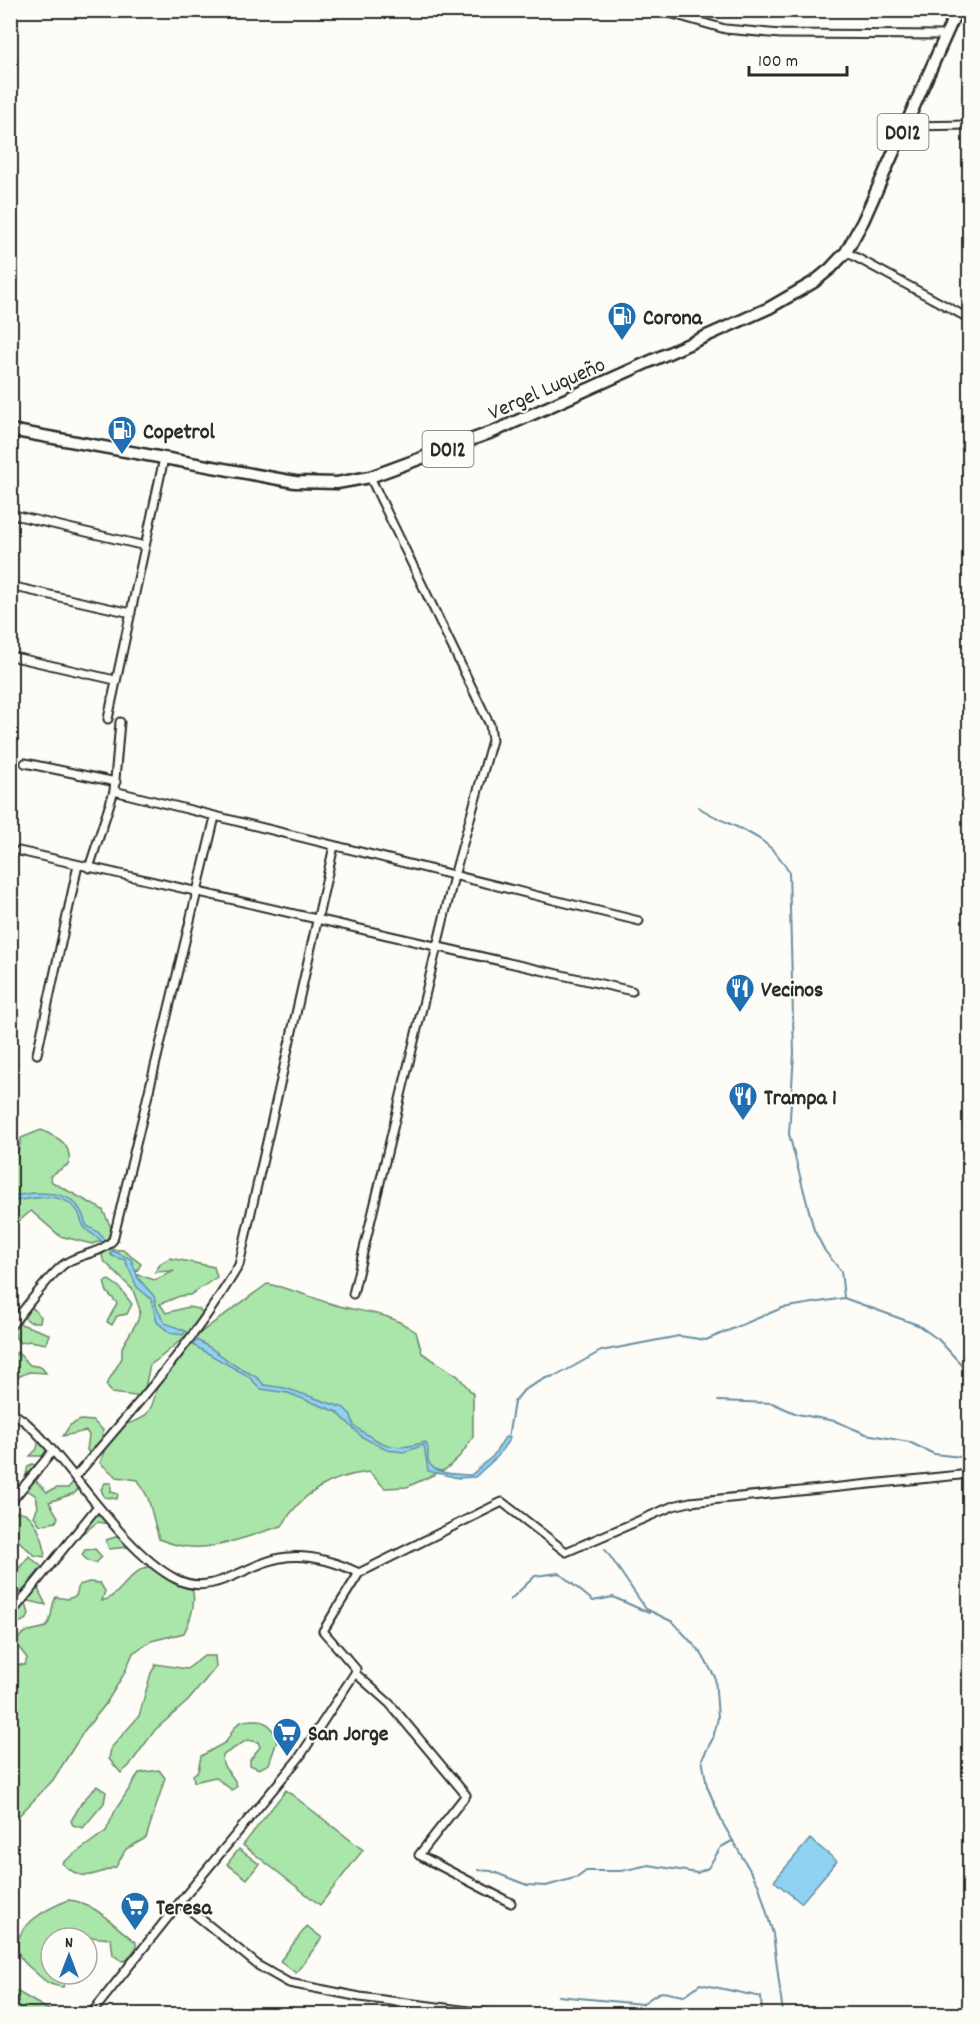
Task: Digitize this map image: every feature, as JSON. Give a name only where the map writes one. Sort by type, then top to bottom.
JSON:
[{"type":"main road","name":"Vergel Luqueño","points":[[10,430],[295,482],[337,483],[370,477],[495,431],[769,308],[822,276],[846,252],[863,222],[957,10]]},
{"type":"street","points":[[659,10],[725,28],[781,34],[947,35]]},
{"type":"street","points":[[906,126],[969,125]]},
{"type":"street","points":[[846,252],[969,319]]},
{"type":"street","points":[[108,719],[164,458]]},
{"type":"street","points":[[353,1294],[454,876],[492,747],[492,732],[370,477]]},
{"type":"street","points":[[10,514],[145,546]]},
{"type":"street","points":[[10,586],[131,613]]},
{"type":"street","points":[[10,656],[116,680]]},
{"type":"street","points":[[89,868],[116,782],[120,722]]},
{"type":"street","points":[[25,763],[116,782]]},
{"type":"street","points":[[114,791],[639,921]]},
{"type":"street","points":[[10,1327],[62,1266],[74,1258],[103,1249],[113,1240],[214,817]]},
{"type":"street","points":[[75,1477],[156,1383],[226,1287],[239,1265],[334,846]]},
{"type":"street","points":[[19,851],[632,991]]},
{"type":"street","points":[[37,1054],[78,866]]},
{"type":"street","points":[[10,1412],[34,1430],[98,1506],[169,1575],[189,1584],[216,1583],[273,1559],[288,1557],[332,1561],[359,1573]]},
{"type":"street","points":[[10,1503],[53,1451]]},
{"type":"street","points":[[511,1903],[419,1855],[466,1795],[390,1704],[356,1673],[356,1670],[323,1631],[359,1573],[502,1502],[566,1552],[673,1506],[690,1502],[969,1474]]},
{"type":"street","points":[[10,1615],[98,1506]]},
{"type":"street","points":[[91,2014],[299,1758],[356,1673]]},
{"type":"street","points":[[180,1902],[259,1966],[290,1983],[331,1992],[492,2014]]},
{"type":"green space","points":[[41,1130],[58,1138],[68,1151],[69,1164],[50,1176],[52,1182],[103,1210],[112,1230],[107,1239],[92,1244],[60,1236],[31,1211],[11,1228],[11,1161],[19,1149],[21,1138]]},
{"type":"green space","points":[[101,1249],[123,1250],[141,1264],[135,1274],[155,1280],[174,1271],[155,1272],[161,1263],[170,1258],[214,1267],[217,1277],[190,1295],[180,1296],[160,1304],[166,1313],[188,1307],[199,1309],[207,1318],[150,1365],[143,1397],[112,1393],[106,1385],[122,1358],[122,1347],[138,1320],[140,1310],[133,1290],[103,1260]]},
{"type":"green space","points":[[109,1280],[119,1287],[132,1304],[127,1314],[117,1316],[112,1325],[107,1322],[117,1303],[107,1292],[104,1282]]},
{"type":"green space","points":[[267,1284],[342,1307],[383,1315],[416,1332],[422,1353],[458,1376],[473,1394],[473,1437],[461,1455],[446,1469],[407,1487],[385,1488],[369,1472],[355,1474],[330,1482],[308,1495],[298,1504],[282,1526],[235,1541],[206,1547],[175,1545],[159,1539],[148,1498],[138,1480],[117,1477],[100,1463],[113,1426],[129,1423],[147,1414],[160,1379],[174,1357],[198,1334]]},
{"type":"green space","points":[[22,1305],[34,1309],[41,1317],[40,1322],[30,1322],[21,1315]]},
{"type":"green space","points":[[15,1322],[49,1334],[46,1344],[30,1341],[20,1343],[16,1339]]},
{"type":"green space","points":[[17,1352],[30,1365],[41,1367],[46,1373],[29,1372],[18,1377],[11,1375],[12,1358]]},
{"type":"green space","points":[[81,1420],[93,1421],[103,1430],[101,1444],[92,1456],[87,1450],[89,1435],[86,1431],[63,1436],[70,1425]]},
{"type":"green space","points":[[39,1438],[47,1449],[43,1456],[30,1456],[37,1449]]},
{"type":"green space","points":[[32,1464],[42,1467],[42,1472],[36,1481],[47,1492],[57,1488],[68,1488],[75,1480],[85,1480],[75,1493],[49,1502],[58,1517],[56,1522],[40,1525],[34,1516],[38,1507],[36,1496],[23,1487],[28,1466]]},
{"type":"green space","points":[[105,1483],[111,1483],[111,1492],[118,1494],[117,1499],[104,1497],[101,1489]]},
{"type":"green space","points":[[10,1510],[25,1513],[33,1521],[42,1540],[44,1557],[34,1555],[11,1534],[11,1527],[13,1527]]},
{"type":"green space","points":[[97,1510],[109,1524],[98,1522],[80,1535],[76,1535]]},
{"type":"green space","points":[[122,1535],[128,1547],[109,1549],[106,1540]]},
{"type":"green space","points":[[95,1549],[102,1557],[96,1563],[88,1561],[82,1555],[85,1550]]},
{"type":"green space","points":[[29,1556],[42,1567],[31,1580],[38,1581],[39,1591],[46,1605],[25,1600],[29,1614],[27,1619],[16,1624],[11,1632],[12,1600],[25,1592],[28,1585],[20,1593],[11,1585],[11,1578]]},
{"type":"green space","points":[[151,1566],[190,1583],[194,1595],[193,1608],[184,1633],[151,1641],[133,1653],[124,1674],[105,1705],[84,1731],[53,1780],[11,1824],[11,1664],[25,1665],[27,1658],[17,1645],[20,1636],[23,1633],[46,1627],[56,1597],[67,1599],[76,1596],[79,1585],[89,1582],[100,1583],[105,1591],[102,1601],[115,1594],[137,1572]]},
{"type":"green space","points":[[204,1656],[215,1656],[216,1667],[188,1701],[155,1730],[129,1766],[121,1773],[109,1759],[111,1748],[139,1716],[151,1673],[156,1664],[187,1669]]},
{"type":"green space","points":[[259,1720],[269,1725],[278,1738],[269,1764],[259,1769],[250,1765],[250,1760],[260,1747],[258,1742],[247,1740],[223,1755],[223,1764],[236,1782],[237,1786],[232,1790],[215,1777],[194,1782],[193,1775],[198,1771],[201,1756],[226,1742],[240,1722]]},
{"type":"green space","points":[[159,1770],[165,1778],[146,1838],[126,1849],[116,1867],[88,1876],[76,1873],[62,1863],[106,1831],[115,1811],[139,1773]]},
{"type":"green space","points":[[97,1786],[106,1792],[104,1803],[83,1828],[73,1825],[71,1821],[82,1802]]},
{"type":"green space","points":[[286,1790],[363,1850],[320,1905],[243,1845]]},
{"type":"green space","points":[[239,1849],[259,1864],[247,1879],[227,1864]]},
{"type":"green space","points":[[69,1900],[88,1905],[136,1942],[136,1948],[127,1960],[122,1961],[113,1955],[111,1939],[99,1938],[99,1926],[39,1926],[39,1975],[20,1957],[17,1944],[25,1927],[52,1908]]},
{"type":"green space","points":[[307,1926],[322,1938],[296,1973],[280,1961]]},
{"type":"green space","points":[[11,1988],[56,2014],[11,2014]]},
{"type":"water","points":[[34,1193],[59,1195],[70,1199],[80,1210],[87,1226],[98,1232],[106,1241],[103,1243],[87,1230],[76,1209],[60,1199],[52,1197],[11,1201],[11,1196]]},
{"type":"water","points":[[113,1251],[131,1259],[138,1278],[154,1296],[157,1309],[165,1323],[186,1331],[183,1335],[170,1333],[157,1322],[151,1299],[137,1287],[125,1260],[112,1256],[110,1253]]},
{"type":"water","points":[[196,1340],[255,1376],[264,1385],[285,1388],[344,1408],[351,1415],[354,1426],[380,1442],[404,1447],[425,1442],[430,1465],[440,1471],[471,1475],[493,1456],[505,1437],[510,1438],[498,1456],[475,1477],[458,1478],[428,1471],[424,1445],[404,1452],[387,1450],[362,1437],[337,1412],[288,1393],[261,1389],[248,1376],[193,1345]]},
{"type":"water","points":[[810,1839],[837,1861],[801,1903],[774,1881]]},
{"type":"waterway","points":[[698,807],[760,839],[780,858],[789,872],[794,1053],[789,1134],[814,1230],[825,1251],[841,1271],[844,1297]]},
{"type":"waterway","points":[[508,1438],[514,1402],[524,1390],[546,1378],[558,1375],[601,1351],[679,1336],[706,1340],[782,1308],[844,1298],[918,1325],[939,1340],[970,1374]]},
{"type":"waterway","points":[[718,1401],[772,1403],[797,1414],[835,1421],[866,1434],[909,1442],[934,1454],[970,1458]]},
{"type":"waterway","points":[[605,1549],[646,1609],[673,1622],[701,1653],[715,1677],[718,1718],[713,1738],[702,1759],[707,1786],[722,1822],[759,1886],[773,1934],[783,2014]]},
{"type":"waterway","points":[[510,1600],[535,1576],[559,1573],[593,1601],[613,1597],[649,1613]]},
{"type":"waterway","points":[[478,1870],[491,1871],[527,1885],[546,1886],[578,1877],[586,1871],[621,1871],[649,1865],[697,1873],[708,1868],[721,1847],[732,1841]]},
{"type":"waterway","points":[[558,1996],[642,2004],[662,1992],[684,1996],[700,1984],[761,1997],[762,2014]]},
{"type":"place","name":"Corona","points":[[622,342]]},
{"type":"place","name":"Copetrol","points":[[122,456]]},
{"type":"place","name":"Vecinos","points":[[740,1014]]},
{"type":"place","name":"Trampa 1","points":[[743,1122]]},
{"type":"place","name":"San Jorge","points":[[287,1758]]},
{"type":"place","name":"Teresa","points":[[135,1932]]}]
